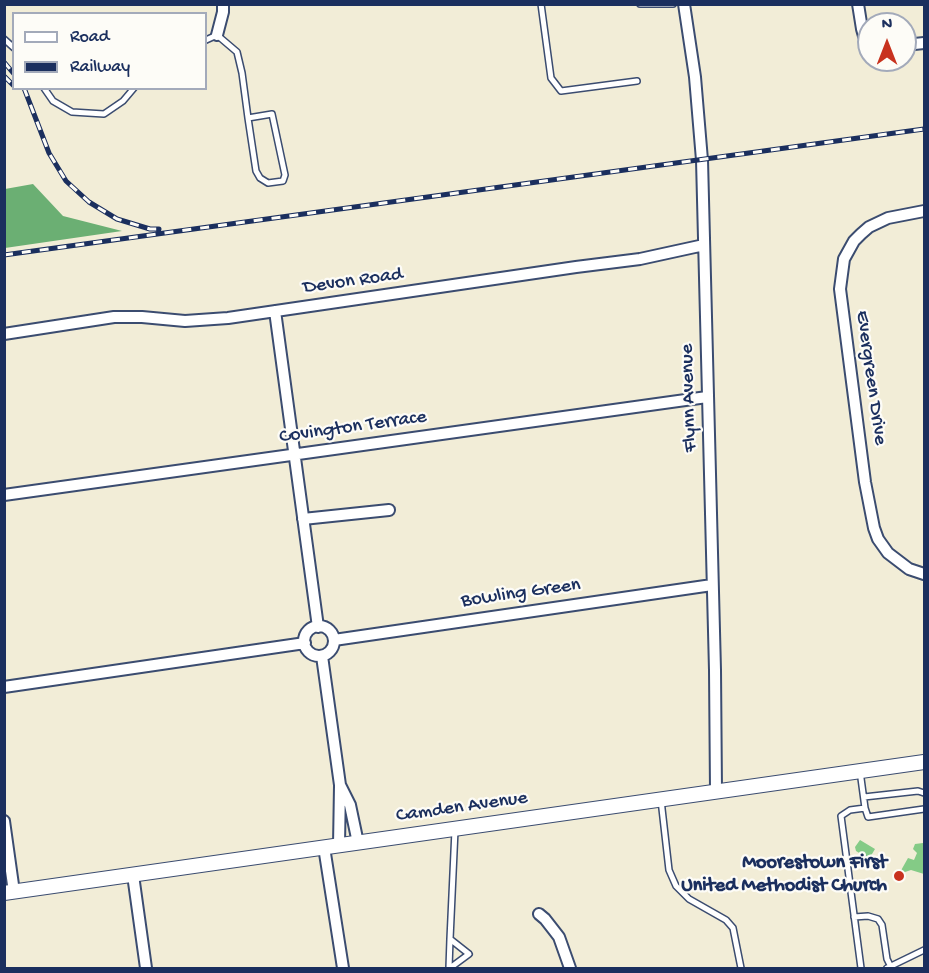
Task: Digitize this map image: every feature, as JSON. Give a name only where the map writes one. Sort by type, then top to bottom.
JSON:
[{"type":"main road","name":"Camden Avenue","points":[[9,892],[924,762]]},
{"type":"street","points":[[217,35],[224,12],[223,4]]},
{"type":"street","name":"Flynn Avenue","points":[[684,4],[699,115],[716,791]]},
{"type":"street","name":"Evergreen Drive","points":[[924,212],[888,218],[869,227],[861,234],[854,241],[844,259],[840,289],[865,482],[874,528],[883,547],[895,559],[909,569],[924,574]]},
{"type":"street","name":"Devon Road","points":[[4,334],[114,317],[199,321],[576,267],[640,260],[704,245]]},
{"type":"street","points":[[275,311],[318,627]]},
{"type":"street","name":"Covington Terrace","points":[[4,495],[707,397]]},
{"type":"street","points":[[303,519],[389,510]]},
{"type":"street","name":"Bowling Green","points":[[334,640],[712,585]]},
{"type":"street","points":[[318,627],[330,632],[334,640],[331,650],[322,656],[313,655],[305,644],[309,631],[318,627]]},
{"type":"street","points":[[4,687],[305,644]]},
{"type":"street","points":[[322,656],[340,785],[339,845]]},
{"type":"street","points":[[340,785],[350,805],[358,843]]},
{"type":"street","points":[[4,821],[9,892]]},
{"type":"street","points":[[324,847],[342,969]]},
{"type":"street","points":[[133,875],[146,969]]},
{"type":"street","points":[[538,914],[559,937],[570,969]]},
{"type":"lane","points":[[541,4],[551,78],[561,90],[637,81]]},
{"type":"lane","points":[[640,4],[672,4]]},
{"type":"lane","points":[[207,40],[217,35],[237,52],[256,171],[260,178],[268,183],[284,180],[285,175],[272,114],[248,118]]},
{"type":"lane","points":[[45,90],[53,101],[72,112],[104,114],[132,90]]},
{"type":"lane","points":[[860,771],[868,817],[924,808]]},
{"type":"lane","points":[[864,797],[924,792]]},
{"type":"lane","points":[[660,798],[669,870],[676,886],[689,899],[726,920],[733,928],[741,969]]},
{"type":"lane","points":[[861,969],[841,816],[850,810],[865,808]]},
{"type":"lane","points":[[450,969],[455,829]]},
{"type":"lane","points":[[854,917],[868,916],[878,919],[882,925],[889,968],[924,950]]},
{"type":"lane","points":[[450,939],[469,954],[450,969]]},
{"type":"green space","points":[[33,184],[63,216],[122,231],[5,248],[5,189]]},
{"type":"green space","points":[[860,840],[875,849],[869,859],[856,851],[855,847]]},
{"type":"green space","points":[[923,843],[924,874],[911,870],[899,874],[908,858],[914,860],[917,853],[913,849],[915,844]]},
{"type":"railway","points":[[4,62],[12,72]]},
{"type":"railway","points":[[4,76],[12,84]]},
{"type":"railway","points":[[25,90],[49,153],[66,181],[89,202],[117,219],[150,229],[159,229]]},
{"type":"railway","points":[[4,255],[924,129]]},
{"type":"place","name":"Moorestown First United Methodist Church","points":[[899,876]]}]
